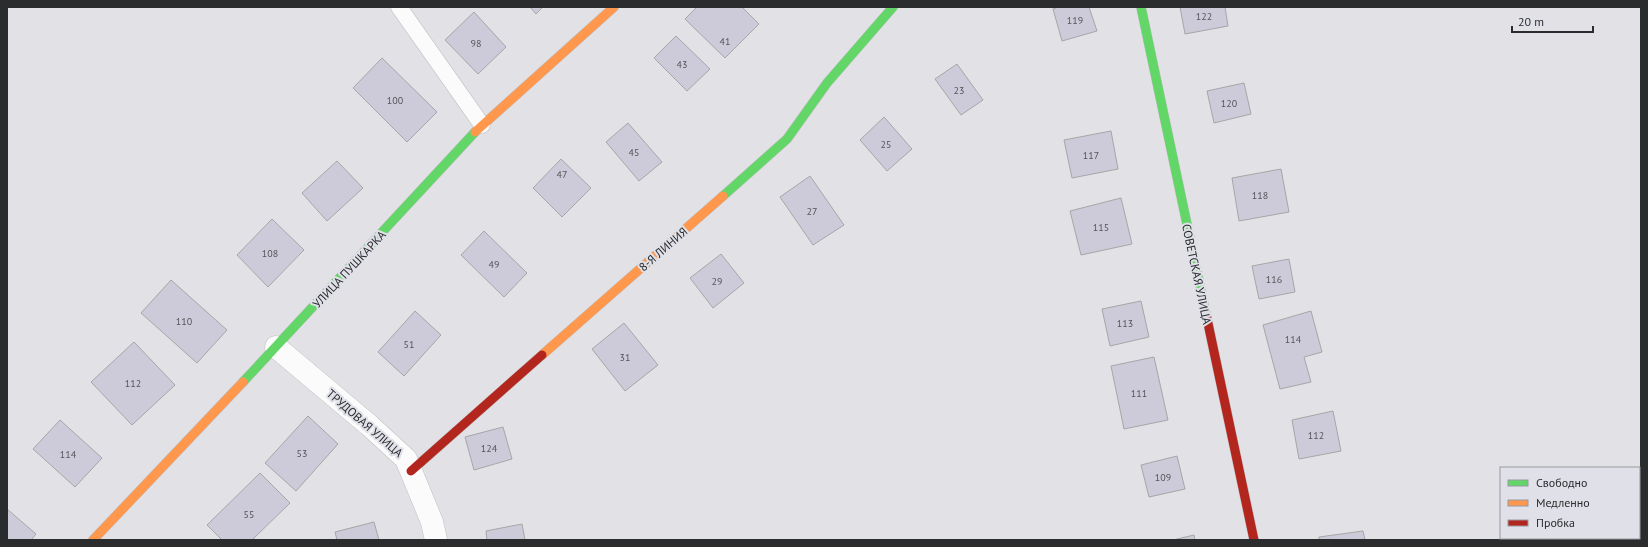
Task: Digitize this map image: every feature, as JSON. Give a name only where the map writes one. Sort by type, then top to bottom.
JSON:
[{"type":"street","name":"УЛИЦА ПУШКАРКА","points":[[93,540],[276,348],[482,124],[614,7]]},
{"type":"street","name":"8-Я ЛИНИЯ","points":[[411,471],[787,139],[827,83],[893,7]]},
{"type":"street","name":"СОВЕТСКАЯ УЛИЦА","points":[[1141,7],[1254,540]]},
{"type":"street","name":"ТРУДОВАЯ УЛИЦА","points":[[276,348],[380,435],[406,459],[432,522],[436,540]]},
{"type":"lane","points":[[399,7],[482,124]]},
{"type":"building","points":[[530,7],[543,7],[536,14]]},
{"type":"building","points":[[697,7],[742,7],[759,24],[725,58],[685,19]]},
{"type":"building","points":[[1058,7],[1089,7],[1097,31],[1062,41],[1053,9]]},
{"type":"building","points":[[1180,7],[1225,7],[1228,26],[1185,34]]},
{"type":"building","points":[[474,12],[506,47],[478,74],[445,40]]},
{"type":"building","points":[[676,36],[710,69],[687,91],[654,58]]},
{"type":"building","points":[[382,58],[437,112],[407,142],[353,88]]},
{"type":"building","points":[[957,64],[983,100],[961,115],[935,79]]},
{"type":"building","points":[[1244,83],[1251,114],[1214,123],[1207,91]]},
{"type":"building","points":[[884,117],[912,149],[887,171],[860,140]]},
{"type":"building","points":[[628,123],[662,162],[639,181],[606,142]]},
{"type":"building","points":[[1111,131],[1118,169],[1072,178],[1064,140]]},
{"type":"building","points":[[561,159],[591,188],[562,217],[533,188]]},
{"type":"building","points":[[337,161],[363,188],[327,221],[302,193]]},
{"type":"building","points":[[1281,169],[1289,212],[1239,221],[1232,178]]},
{"type":"building","points":[[810,176],[844,225],[813,245],[780,197]]},
{"type":"building","points":[[1121,198],[1132,244],[1081,255],[1070,211]]},
{"type":"building","points":[[272,219],[304,250],[268,287],[237,255]]},
{"type":"building","points":[[484,231],[527,273],[504,297],[461,255]]},
{"type":"building","points":[[721,254],[744,283],[713,308],[690,278]]},
{"type":"building","points":[[1289,259],[1295,292],[1259,299],[1252,266]]},
{"type":"building","points":[[171,280],[227,330],[197,363],[141,313]]},
{"type":"building","points":[[1141,301],[1149,337],[1110,346],[1102,309]]},
{"type":"building","points":[[415,311],[441,335],[404,376],[378,352]]},
{"type":"building","points":[[1311,311],[1322,352],[1304,357],[1311,382],[1280,389],[1263,325]]},
{"type":"building","points":[[624,323],[658,365],[625,391],[592,349]]},
{"type":"building","points":[[134,342],[175,385],[132,425],[91,382]]},
{"type":"building","points":[[1154,357],[1168,420],[1124,429],[1111,366]]},
{"type":"building","points":[[1333,411],[1341,451],[1299,459],[1292,420]]},
{"type":"building","points":[[308,416],[338,444],[296,491],[265,463]]},
{"type":"building","points":[[60,420],[102,458],[75,487],[33,449]]},
{"type":"building","points":[[503,427],[512,459],[474,470],[465,437]]},
{"type":"building","points":[[1177,456],[1185,489],[1149,497],[1141,465]]},
{"type":"building","points":[[260,473],[290,503],[252,540],[222,540],[207,525]]},
{"type":"building","points":[[7,509],[36,534],[31,540],[7,540]]},
{"type":"building","points":[[374,522],[379,540],[337,540],[335,532]]},
{"type":"building","points":[[522,524],[525,540],[487,540],[486,531]]},
{"type":"building","points":[[1363,531],[1365,540],[1319,540],[1319,537]]},
{"type":"building","points":[[1194,535],[1195,540],[1173,540]]},
{"type":"traffic: fast","points":[[723,196],[787,139],[827,83],[893,7]]},
{"type":"traffic: fast","points":[[1141,7],[1206,314]]},
{"type":"traffic: fast","points":[[243,382],[475,132]]},
{"type":"traffic: slow","points":[[475,132],[614,7]]},
{"type":"traffic: slow","points":[[542,355],[723,196]]},
{"type":"traffic: slow","points":[[93,540],[243,382]]},
{"type":"traffic: jam","points":[[1206,314],[1254,540]]},
{"type":"traffic: jam","points":[[411,471],[542,355]]}]
